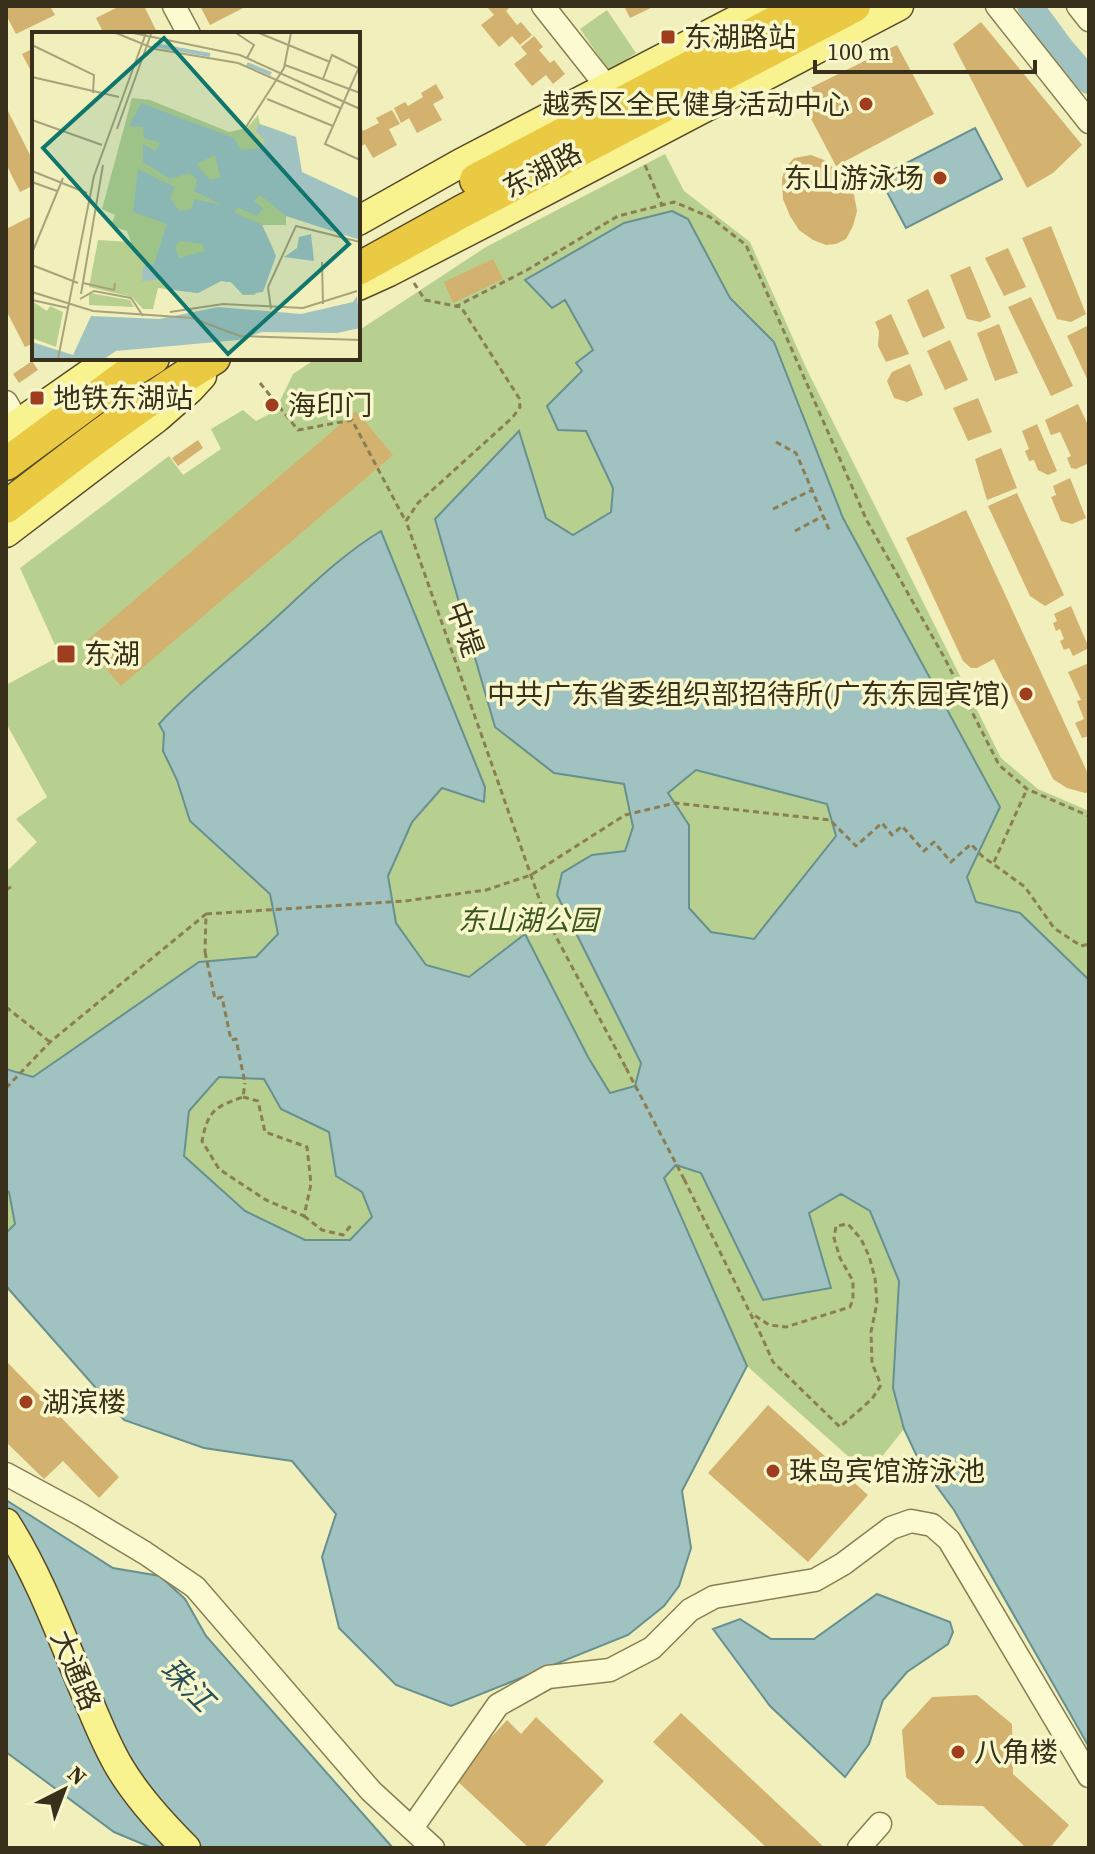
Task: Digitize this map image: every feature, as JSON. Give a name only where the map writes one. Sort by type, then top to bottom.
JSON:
[{"type":"highway","name":"东湖路","points":[[360,268],[461,212],[534,162],[806,6]]},
{"type":"highway","name":"东湖路","points":[[360,245],[534,162],[877,9]]},
{"type":"highway","points":[[6,464],[15,425],[129,373],[150,360]]},
{"type":"highway","points":[[6,507],[170,385],[213,360]]},
{"type":"main road","points":[[360,220],[461,163],[763,6]]},
{"type":"main road","points":[[360,285],[633,145],[877,9]]},
{"type":"main road","points":[[15,425],[89,374],[123,360]]},
{"type":"main road","points":[[6,533],[157,418],[190,389],[214,360]]},
{"type":"main road","name":"大通路","points":[[6,1523],[23,1549],[42,1589],[118,1765],[145,1805],[186,1848]]},
{"type":"main road","name":"大通路","points":[[6,1553],[92,1749],[106,1775],[140,1822],[164,1848]]},
{"type":"street","points":[[174,6],[188,32]]},
{"type":"street","points":[[543,6],[608,88]]},
{"type":"street","points":[[997,6],[1089,122]]},
{"type":"street","points":[[1078,6],[1089,20]]},
{"type":"street","points":[[6,1474],[145,1553],[195,1587],[371,1791],[433,1848]]},
{"type":"street","points":[[412,1828],[498,1705],[548,1677],[610,1670],[652,1648],[690,1610],[714,1597],[815,1580],[843,1564],[891,1528],[911,1521],[932,1525],[949,1540],[1089,1776]]},
{"type":"street","points":[[859,1848],[880,1824]]},
{"type":"path","points":[[633,145],[645,164],[662,205]]},
{"type":"path","points":[[455,307],[527,270],[618,216],[674,202],[710,217],[746,245],[867,521],[944,657],[999,765],[1027,789],[1089,816]]},
{"type":"path","points":[[406,521],[418,503],[513,417],[520,407],[519,398],[461,307],[425,300],[414,282]]},
{"type":"path","name":"中堤","points":[[260,383],[298,430],[352,420],[406,521],[546,918],[684,1179],[773,1362],[840,1427],[872,1399],[881,1385],[872,1363],[871,1332],[877,1303],[875,1278],[861,1239],[848,1224],[836,1226],[834,1238],[840,1258],[853,1281],[850,1307],[786,1327],[769,1325],[751,1313]]},
{"type":"path","points":[[776,442],[796,453],[830,532]]},
{"type":"path","points":[[773,509],[812,490]]},
{"type":"path","points":[[795,531],[823,516]]},
{"type":"path","points":[[993,864],[1027,789]]},
{"type":"path","points":[[6,1088],[50,1042],[206,914],[405,901],[486,890],[531,875],[625,815],[675,803],[830,820],[856,846],[882,823],[892,835],[902,826],[924,851],[934,842],[951,862],[971,844],[982,856],[1025,887],[1054,928],[1081,946],[1089,944]]},
{"type":"path","points":[[6,890],[12,886]]},
{"type":"path","points":[[206,914],[205,952],[215,999],[222,997],[231,1040],[236,1039],[245,1083],[243,1097]]},
{"type":"path","points":[[6,1007],[50,1042]]},
{"type":"path","points":[[304,1216],[311,1184],[307,1147],[265,1132],[258,1101],[243,1097],[222,1104],[206,1120],[202,1141],[219,1169],[266,1200],[304,1216],[322,1230],[343,1235],[353,1223]]},
{"type":"green space","points":[[607,10],[636,53],[609,71],[580,29]]},
{"type":"green space","name":"东湖","points":[[665,154],[684,191],[750,242],[807,370],[1001,758],[1038,789],[1089,811],[1089,1227],[904,1429],[868,1474],[747,1366],[682,1491],[691,1548],[396,1685],[339,1628],[322,1557],[336,1514],[292,1461],[204,1448],[124,1420],[6,1286],[6,872],[37,842],[16,819],[47,797],[6,723],[6,685],[60,656],[20,568],[169,456],[183,475],[221,449],[211,429],[243,410],[256,421],[275,411],[293,374],[314,360],[360,360],[360,330],[486,247]]},
{"type":"water","name":"东山游泳场","points":[[975,128],[1002,179],[906,228],[879,177]]},
{"type":"water","name":"东湖","points":[[672,211],[688,219],[730,298],[774,342],[843,518],[1000,807],[967,877],[976,902],[1020,913],[1089,980],[1089,1747],[954,1510],[921,1465],[904,1429],[893,1388],[899,1281],[870,1211],[841,1194],[809,1213],[831,1288],[763,1300],[701,1173],[676,1165],[664,1178],[747,1366],[682,1491],[691,1548],[679,1586],[664,1606],[628,1635],[451,1706],[396,1685],[339,1628],[322,1557],[336,1514],[292,1461],[204,1448],[124,1420],[6,1286],[6,1233],[15,1224],[6,1190],[6,1069],[33,1077],[199,962],[256,957],[278,934],[270,894],[190,821],[177,780],[163,751],[164,733],[159,724],[333,566],[381,531],[485,787],[484,802],[442,788],[412,822],[388,876],[396,923],[426,965],[469,977],[525,934],[588,1057],[610,1093],[635,1086],[641,1063],[557,895],[562,873],[592,855],[625,851],[633,827],[624,784],[554,773],[495,727],[435,519],[519,431],[546,518],[573,535],[611,512],[613,488],[586,431],[558,430],[547,406],[582,371],[576,363],[593,350],[565,300],[552,308],[525,280],[624,223]],"holes":[[[696,770],[827,804],[836,836],[754,939],[711,932],[689,908],[689,825],[668,793]],[[219,1077],[264,1079],[281,1109],[329,1132],[336,1176],[362,1192],[372,1217],[350,1240],[305,1240],[245,1211],[184,1156],[189,1111]]]},
{"type":"water","name":"珠江","points":[[6,1500],[113,1568],[160,1576],[185,1599],[206,1636],[393,1848],[152,1848],[114,1832],[6,1752]]},
{"type":"water","points":[[877,1594],[950,1622],[953,1632],[948,1644],[907,1672],[883,1700],[869,1744],[845,1777],[770,1706],[713,1629],[740,1619],[771,1639],[814,1639]]},
{"type":"building","points":[[6,6],[50,6],[55,15],[16,34],[6,15]]},
{"type":"building","points":[[120,6],[144,6],[157,32],[103,32],[96,18]]},
{"type":"building","points":[[200,6],[247,6],[210,25]]},
{"type":"building","points":[[507,6],[506,11],[517,25],[521,22],[532,35],[520,45],[512,36],[499,47],[481,25],[494,15],[488,8]]},
{"type":"building","points":[[624,6],[655,6],[630,18]]},
{"type":"building","points":[[981,22],[1082,145],[1053,173],[1027,188],[953,44]]},
{"type":"building","points":[[534,36],[543,47],[539,50],[550,63],[554,60],[565,74],[553,84],[546,75],[532,86],[514,64],[527,54],[521,47]]},
{"type":"building","name":"越秀区全民健身活动中心","points":[[897,45],[934,114],[836,166],[798,94]]},
{"type":"building","points":[[32,49],[32,73],[22,54]]},
{"type":"building","points":[[436,84],[444,98],[433,104],[442,120],[417,133],[409,118],[401,123],[394,108],[405,102],[408,106]]},
{"type":"building","points":[[6,107],[32,159],[32,186],[20,192],[6,164]]},
{"type":"building","points":[[392,110],[400,124],[389,129],[397,145],[373,158],[365,144],[360,147],[360,128],[363,131],[379,123],[376,118]]},
{"type":"building","points":[[811,155],[831,166],[847,182],[854,195],[857,211],[853,226],[846,239],[836,244],[826,245],[799,230],[783,199],[785,168],[794,158]]},
{"type":"building","points":[[32,216],[32,344],[25,347],[6,310],[6,229]]},
{"type":"building","points":[[1051,226],[1086,314],[1071,322],[1057,319],[1022,238]]},
{"type":"building","points":[[1008,248],[1026,287],[1004,296],[985,258]]},
{"type":"building","points":[[493,259],[503,279],[453,303],[444,282]]},
{"type":"building","points":[[970,266],[991,317],[980,322],[967,319],[950,275]]},
{"type":"building","points":[[928,289],[945,328],[923,338],[907,300]]},
{"type":"building","points":[[1031,297],[1073,386],[1051,396],[1008,307]]},
{"type":"building","points":[[891,314],[909,354],[886,362],[878,346],[879,331],[875,322]]},
{"type":"building","points":[[999,324],[1018,373],[995,381],[977,333]]},
{"type":"building","points":[[1089,325],[1089,383],[1067,336]]},
{"type":"building","points":[[950,340],[968,380],[945,390],[927,351]]},
{"type":"building","points":[[32,361],[38,370],[19,383],[13,374]]},
{"type":"building","points":[[910,364],[923,395],[907,402],[894,398],[887,381],[892,372]]},
{"type":"building","points":[[978,398],[992,432],[968,441],[953,408]]},
{"type":"building","points":[[1078,404],[1089,427],[1089,463],[1076,469],[1071,468],[1067,458],[1071,456],[1060,432],[1051,435],[1045,420]]},
{"type":"building","points":[[356,411],[393,455],[121,686],[84,643]]},
{"type":"building","points":[[1037,424],[1057,471],[1048,475],[1038,470],[1034,460],[1029,461],[1025,451],[1029,449],[1022,431]]},
{"type":"building","points":[[198,440],[203,448],[178,466],[172,458]]},
{"type":"building","points":[[1001,448],[1017,488],[987,500],[975,459]]},
{"type":"building","points":[[1070,478],[1086,518],[1072,524],[1061,521],[1051,497],[1056,495],[1053,486]]},
{"type":"building","points":[[1017,493],[1064,595],[1045,606],[1030,596],[988,506]]},
{"type":"building","points":[[966,510],[1089,776],[1089,792],[1067,788],[1053,779],[994,659],[977,668],[971,668],[963,661],[906,538]]},
{"type":"building","points":[[1071,606],[1089,648],[1073,656],[1069,648],[1064,650],[1060,629],[1056,631],[1053,623],[1057,621],[1054,614]]},
{"type":"building","points":[[1089,663],[1089,736],[1082,738],[1075,723],[1084,719],[1077,701],[1081,700],[1068,672]]},
{"type":"building","name":"湖滨楼","points":[[6,1361],[119,1477],[99,1498],[63,1461],[44,1479],[6,1442]]},
{"type":"building","points":[[768,1405],[868,1495],[808,1562],[708,1473]]},
{"type":"building","name":"八角楼","points":[[977,1695],[1012,1724],[1013,1774],[1069,1825],[1050,1848],[1026,1848],[983,1806],[938,1805],[906,1777],[902,1730],[932,1697]]},
{"type":"building","points":[[681,1713],[825,1848],[767,1848],[653,1742]]},
{"type":"building","points":[[536,1717],[604,1781],[543,1848],[529,1848],[454,1778],[507,1720],[521,1734]]},
{"type":"waterway","points":[[1030,6],[1089,81]]},
{"type":"place","name":"东湖路站","points":[[668,37]]},
{"type":"place","name":"越秀区全民健身活动中心","points":[[866,104]]},
{"type":"place","name":"东山游泳场","points":[[940,178]]},
{"type":"place","name":"地铁东湖站","points":[[37,398]]},
{"type":"place","name":"海印门","points":[[272,405]]},
{"type":"place","name":"东湖","points":[[66,654]]},
{"type":"place","name":"中共广东省委组织部招待所(广东东园宾馆)","points":[[1026,694]]},
{"type":"place","name":"湖滨楼","points":[[26,1402]]},
{"type":"place","name":"珠岛宾馆游泳池","points":[[773,1471]]},
{"type":"place","name":"八角楼","points":[[958,1752]]},
{"type":"park label","name":"东山湖公园","points":[[528,920]]}]
